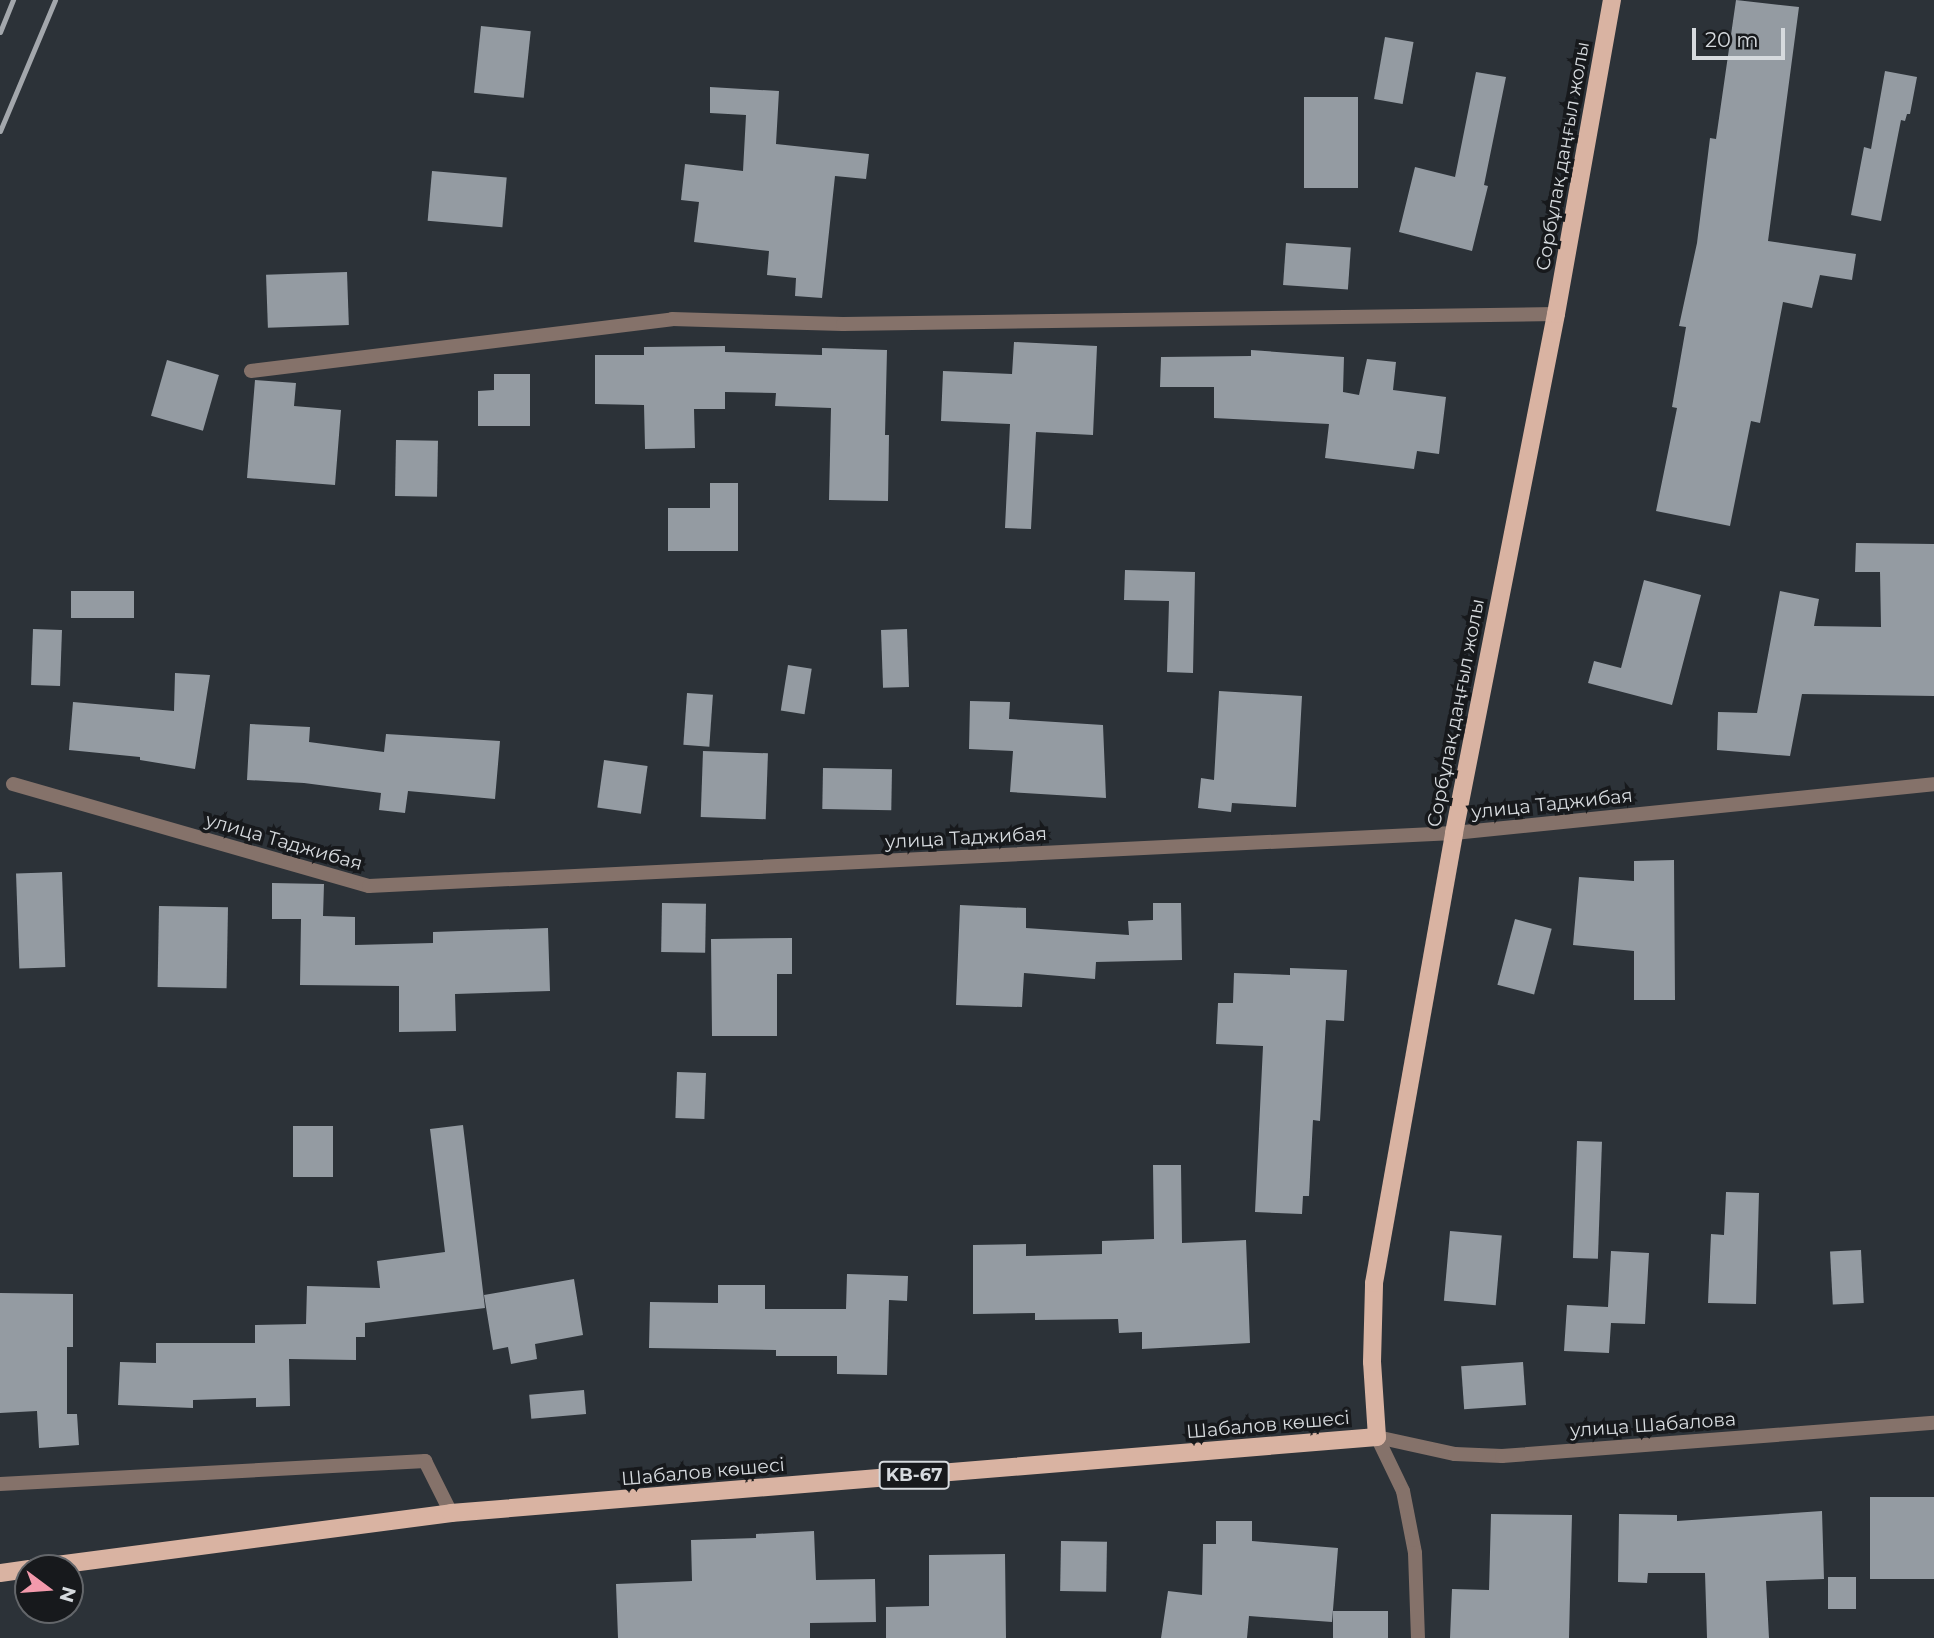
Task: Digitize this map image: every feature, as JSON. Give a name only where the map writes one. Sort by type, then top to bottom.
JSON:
[{"type":"main road","name":"Сорбұлақ даңғыл жолы","points":[[1377,1437],[1372,1362],[1374,1283],[1454,833],[1556,314],[1612,0]]},
{"type":"main road","name":"Шабалов көшесі","points":[[84,1561],[451,1513],[1377,1437]]},
{"type":"street","points":[[251,372],[672,319],[843,324],[1556,314]]},
{"type":"street","name":"улица Таджибая","points":[[13,784],[369,886],[1454,833],[1934,785]]},
{"type":"street","name":"улица Шабалова","points":[[1377,1437],[1455,1454],[1502,1456],[1934,1423]]},
{"type":"street","points":[[1377,1437],[1403,1491],[1415,1553],[1418,1638]]},
{"type":"street","points":[[0,1484],[425,1461],[451,1513]]},
{"type":"building","points":[[1736,0],[1799,7],[1768,241],[1856,254],[1852,280],[1820,275],[1812,308],[1783,302],[1760,423],[1751,421],[1730,526],[1656,511],[1677,408],[1672,407],[1686,327],[1679,326],[1697,243],[1710,138],[1716,139]]},
{"type":"building","points":[[481,26],[531,31],[524,98],[474,93]]},
{"type":"building","points":[[1385,37],[1414,42],[1403,104],[1374,99]]},
{"type":"building","points":[[1885,71],[1917,77],[1910,114],[1907,114],[1905,121],[1901,120],[1881,221],[1851,215],[1864,147],[1871,149]]},
{"type":"building","points":[[1476,72],[1506,77],[1484,185],[1488,186],[1472,251],[1399,232],[1415,167],[1455,177]]},
{"type":"building","points":[[710,87],[779,91],[776,144],[869,154],[866,179],[835,176],[822,298],[795,296],[796,278],[767,275],[769,251],[694,242],[699,202],[681,200],[685,164],[743,171],[746,115],[710,113]]},
{"type":"building","points":[[1304,97],[1358,97],[1358,188],[1304,188]]},
{"type":"building","points":[[432,171],[507,178],[502,227],[428,221]]},
{"type":"building","points":[[1286,243],[1351,248],[1348,289],[1283,285]]},
{"type":"building","points":[[347,272],[349,325],[268,328],[266,275]]},
{"type":"building","points":[[1014,342],[1097,346],[1093,435],[1036,432],[1031,529],[1005,528],[1010,424],[941,421],[943,371],[1012,374]]},
{"type":"building","points":[[725,346],[725,352],[822,355],[822,348],[887,350],[885,435],[889,435],[888,501],[829,500],[831,408],[775,406],[776,393],[725,392],[725,409],[694,409],[695,448],[645,449],[644,405],[595,404],[595,355],[644,355],[644,347]]},
{"type":"building","points":[[1251,350],[1344,357],[1343,392],[1359,395],[1367,359],[1396,362],[1393,390],[1446,397],[1439,454],[1417,451],[1414,469],[1325,458],[1329,424],[1214,418],[1214,387],[1160,387],[1161,357],[1251,356]]},
{"type":"building","points":[[167,360],[219,375],[203,431],[151,416]]},
{"type":"building","points":[[494,374],[530,374],[530,426],[478,426],[478,391],[494,390]]},
{"type":"building","points":[[255,380],[296,383],[294,406],[341,410],[335,485],[247,478]]},
{"type":"building","points":[[396,440],[438,441],[437,497],[395,496]]},
{"type":"building","points":[[710,483],[738,483],[738,551],[668,551],[668,508],[710,508]]},
{"type":"building","points":[[1856,543],[1934,544],[1934,696],[1802,694],[1790,756],[1717,750],[1718,712],[1757,713],[1780,591],[1819,599],[1814,626],[1881,627],[1880,572],[1855,572]]},
{"type":"building","points":[[1125,570],[1195,572],[1193,673],[1167,672],[1169,601],[1124,600]]},
{"type":"building","points":[[1644,580],[1701,595],[1672,705],[1588,683],[1594,661],[1621,668]]},
{"type":"building","points":[[71,591],[134,591],[134,618],[71,618]]},
{"type":"building","points":[[33,629],[62,630],[60,686],[31,685]]},
{"type":"building","points":[[907,629],[909,687],[883,688],[881,630]]},
{"type":"building","points":[[788,665],[812,669],[805,714],[781,710]]},
{"type":"building","points":[[175,673],[210,675],[195,769],[140,760],[140,757],[69,750],[73,702],[174,711]]},
{"type":"building","points":[[1219,691],[1302,696],[1296,807],[1232,803],[1231,812],[1198,808],[1201,778],[1214,780]]},
{"type":"building","points":[[687,693],[713,695],[709,747],[683,745]]},
{"type":"building","points":[[970,701],[1010,702],[1009,719],[1103,725],[1106,798],[1010,792],[1013,751],[969,749]]},
{"type":"building","points":[[250,724],[310,727],[309,742],[384,752],[386,734],[500,741],[495,799],[408,791],[405,813],[379,810],[381,793],[304,783],[247,780]]},
{"type":"building","points":[[703,751],[768,753],[766,819],[701,817]]},
{"type":"building","points":[[604,760],[648,766],[641,814],[597,808]]},
{"type":"building","points":[[823,768],[892,769],[891,810],[822,809]]},
{"type":"building","points":[[1674,860],[1675,1000],[1634,1000],[1634,951],[1573,945],[1579,877],[1634,881],[1634,861]]},
{"type":"building","points":[[62,872],[65,967],[19,969],[16,874]]},
{"type":"building","points":[[272,883],[324,884],[323,916],[355,917],[355,945],[433,943],[433,932],[548,928],[550,991],[455,994],[456,1031],[399,1032],[399,986],[300,985],[301,919],[272,919]]},
{"type":"building","points":[[662,903],[706,904],[705,953],[661,952]]},
{"type":"building","points":[[1153,903],[1181,903],[1182,960],[1096,962],[1095,979],[1024,973],[1022,1007],[956,1005],[960,905],[1026,908],[1026,928],[1129,935],[1128,921],[1153,920]]},
{"type":"building","points":[[159,906],[228,907],[227,988],[158,987]]},
{"type":"building","points":[[1515,919],[1552,929],[1534,995],[1497,985]]},
{"type":"building","points":[[792,938],[792,974],[777,974],[777,1036],[712,1036],[711,939]]},
{"type":"building","points":[[1290,968],[1347,970],[1344,1021],[1326,1020],[1320,1121],[1313,1120],[1309,1196],[1303,1196],[1302,1214],[1255,1212],[1263,1046],[1216,1044],[1218,1003],[1233,1003],[1234,973],[1290,975]]},
{"type":"building","points":[[677,1072],[706,1073],[704,1119],[675,1118]]},
{"type":"building","points":[[463,1125],[485,1308],[365,1323],[365,1337],[356,1337],[356,1360],[289,1359],[290,1406],[256,1407],[256,1398],[193,1400],[193,1408],[118,1405],[120,1362],[156,1363],[156,1343],[255,1343],[255,1325],[306,1324],[307,1286],[380,1288],[377,1261],[445,1252],[430,1129]]},
{"type":"building","points":[[293,1126],[333,1126],[333,1177],[293,1177]]},
{"type":"building","points":[[1577,1141],[1602,1142],[1598,1259],[1573,1258]]},
{"type":"building","points":[[1153,1165],[1181,1165],[1182,1243],[1246,1240],[1250,1343],[1142,1349],[1142,1332],[1119,1333],[1118,1319],[1035,1320],[1035,1313],[973,1314],[973,1245],[1026,1244],[1026,1256],[1102,1254],[1102,1241],[1154,1239]]},
{"type":"building","points":[[1726,1192],[1759,1193],[1756,1304],[1708,1303],[1711,1234],[1724,1235]]},
{"type":"building","points":[[1450,1231],[1502,1236],[1496,1305],[1444,1301]]},
{"type":"building","points":[[1861,1250],[1864,1303],[1833,1305],[1830,1252]]},
{"type":"building","points":[[1611,1251],[1649,1253],[1645,1324],[1611,1323],[1609,1353],[1564,1351],[1567,1305],[1608,1307]]},
{"type":"building","points":[[847,1274],[908,1276],[907,1301],[889,1300],[887,1375],[837,1374],[837,1356],[776,1356],[776,1350],[649,1348],[650,1302],[718,1303],[718,1285],[765,1285],[765,1309],[846,1309]]},
{"type":"building","points":[[574,1279],[583,1335],[535,1344],[537,1359],[511,1364],[508,1347],[493,1350],[484,1295]]},
{"type":"building","points":[[0,1293],[73,1294],[73,1347],[67,1347],[67,1414],[77,1414],[79,1445],[39,1448],[37,1411],[0,1413]]},
{"type":"building","points":[[1523,1362],[1526,1405],[1464,1409],[1461,1366]]},
{"type":"building","points":[[584,1390],[586,1414],[531,1419],[529,1395]]},
{"type":"building","points":[[1870,1497],[1934,1497],[1934,1579],[1870,1579]]},
{"type":"building","points":[[1822,1511],[1824,1579],[1766,1581],[1769,1638],[1707,1638],[1705,1573],[1648,1573],[1647,1583],[1618,1582],[1619,1514],[1677,1515],[1677,1521]]},
{"type":"building","points":[[1491,1514],[1572,1515],[1569,1638],[1450,1638],[1452,1589],[1489,1590]]},
{"type":"building","points":[[1216,1521],[1252,1521],[1252,1541],[1338,1548],[1332,1622],[1249,1616],[1247,1638],[1161,1638],[1168,1591],[1202,1595],[1203,1544],[1216,1544]]},
{"type":"building","points":[[814,1531],[816,1580],[875,1579],[876,1622],[810,1623],[810,1638],[618,1638],[616,1584],[692,1581],[691,1540],[756,1538],[756,1534]]},
{"type":"building","points":[[1061,1541],[1107,1542],[1106,1592],[1060,1591]]},
{"type":"building","points":[[1005,1554],[1006,1638],[886,1638],[886,1607],[929,1606],[929,1555]]},
{"type":"building","points":[[1828,1577],[1856,1577],[1856,1609],[1828,1609]]},
{"type":"building","points":[[1333,1611],[1388,1611],[1388,1638],[1333,1638]]},
{"type":"railway","points":[[0,32],[13,0]]},
{"type":"railway","points":[[0,131],[55,0]]}]
